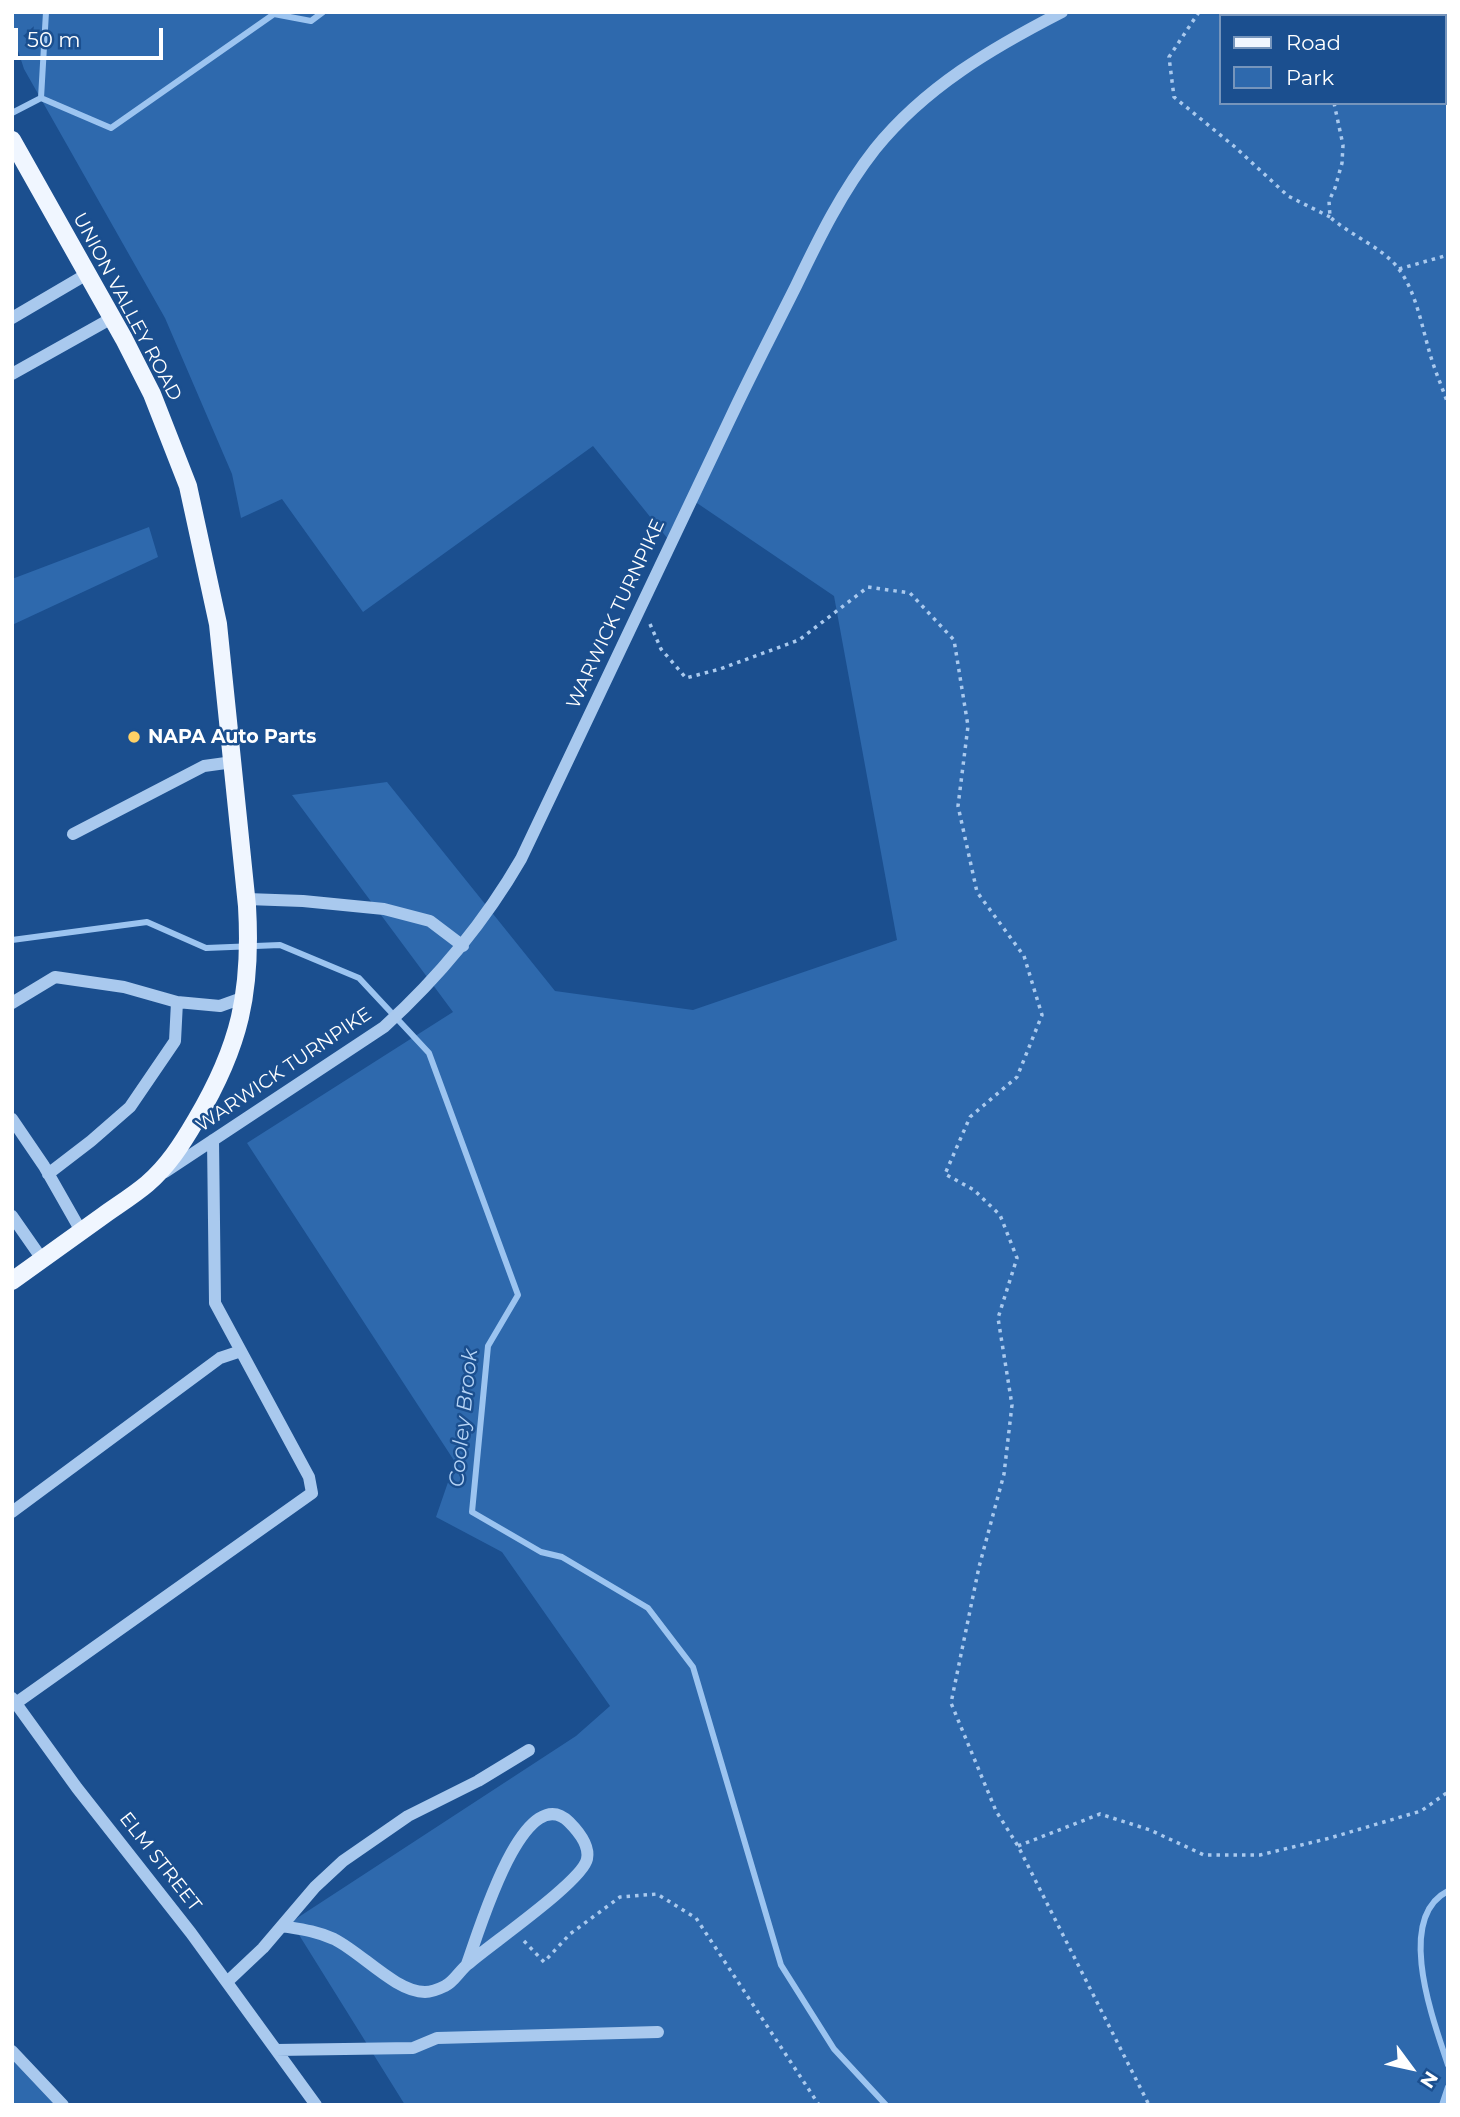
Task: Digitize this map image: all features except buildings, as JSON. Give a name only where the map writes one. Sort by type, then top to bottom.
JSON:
[{"type":"main road","name":"UNION VALLEY ROAD","points":[[12,140],[113,318],[152,394],[188,486],[218,624],[247,899],[249,946],[245,997],[236,1033],[215,1088],[181,1145],[147,1184],[12,1280]]},
{"type":"street","name":"WARWICK TURNPIKE","points":[[147,1184],[384,1027],[463,946],[501,893],[521,859],[744,390],[830,216],[847,188],[876,148],[910,112],[948,79],[1005,41],[1062,12]]},
{"type":"street","points":[[12,318],[88,274]]},
{"type":"street","points":[[12,374],[113,318]]},
{"type":"street","points":[[73,835],[204,766],[233,762]]},
{"type":"street","points":[[247,899],[384,909],[430,921],[463,946]]},
{"type":"street","points":[[12,1003],[55,977],[124,987],[177,1002],[220,1006],[245,997]]},
{"type":"street","points":[[48,1174],[130,1107],[175,1041],[177,1002]]},
{"type":"street","points":[[12,1119],[81,1231]]},
{"type":"street","points":[[14,1700],[312,1493],[309,1478],[215,1303],[213,1140]]},
{"type":"street","points":[[12,1216],[42,1259]]},
{"type":"street","points":[[12,1512],[220,1358],[241,1351]]},
{"type":"street","name":"ELM STREET","points":[[14,1700],[77,1788],[227,1982],[316,2105]]},
{"type":"street","points":[[227,1982],[263,1948],[324,1878],[367,1843],[408,1816],[478,1781],[529,1750]]},
{"type":"street","points":[[282,1926],[311,1930],[334,1940],[362,1956],[409,1990],[428,1992],[447,1985],[467,1964],[514,1930],[587,1861],[587,1850],[582,1838],[568,1820],[558,1815],[542,1816],[526,1829],[502,1869],[467,1964]]},
{"type":"street","points":[[276,2050],[413,2048],[437,2038],[658,2032]]},
{"type":"street","points":[[12,2051],[63,2105]]},
{"type":"path","points":[[1199,12],[1169,57],[1174,97],[1235,147],[1288,196],[1330,216],[1399,269],[1419,310],[1430,356],[1448,404]]},
{"type":"path","points":[[1330,216],[1329,201],[1342,163],[1343,145],[1334,105]]},
{"type":"path","points":[[1399,269],[1448,255]]},
{"type":"path","points":[[641,606],[661,649],[686,678],[720,669],[799,640],[868,587],[910,593],[954,640],[968,726],[958,806],[978,892],[1024,956],[1042,1015],[1017,1077],[970,1117],[945,1174],[974,1190],[1000,1215],[1017,1258],[998,1318],[1012,1405],[1004,1474],[979,1567],[951,1703],[996,1811],[1018,1846],[1149,2105]]},
{"type":"path","points":[[1018,1846],[1100,1814],[1150,1830],[1204,1855],[1260,1855],[1421,1811],[1448,1792]]},
{"type":"path","points":[[514,1930],[544,1962],[570,1934],[620,1897],[657,1894],[696,1918],[819,2105]]},
{"type":"green space","points":[[12,12],[1448,12],[1448,2105],[405,2105],[291,1922],[576,1736],[610,1706],[502,1552],[436,1517],[455,1462],[247,1143],[453,1012],[292,795],[387,782],[555,991],[693,1010],[897,940],[834,596],[691,499],[672,544],[593,446],[363,612],[282,499],[241,518],[232,474],[165,318],[24,69],[12,32]]},
{"type":"green space","points":[[149,527],[158,557],[12,625],[12,579]]},
{"type":"green space","points":[[12,2052],[60,2105],[12,2105]]},
{"type":"waterway","points":[[12,113],[41,98],[46,12]]},
{"type":"waterway","points":[[41,98],[111,128],[274,14],[311,21],[323,12]]},
{"type":"waterway","name":"Cooley Brook","points":[[12,940],[147,922],[206,948],[280,945],[359,978],[429,1053],[518,1295],[488,1346],[472,1512],[541,1552],[562,1557],[648,1608],[693,1667],[781,1965],[834,2049],[886,2105]]},
{"type":"waterway","points":[[1448,1891],[1432,1904],[1423,1924],[1421,1947],[1422,1972],[1434,2023],[1448,2065]]},
{"type":"waterway","points":[[1442,2105],[1448,2087]]},
{"type":"place","name":"NAPA Auto Parts","points":[[134,737]]}]
